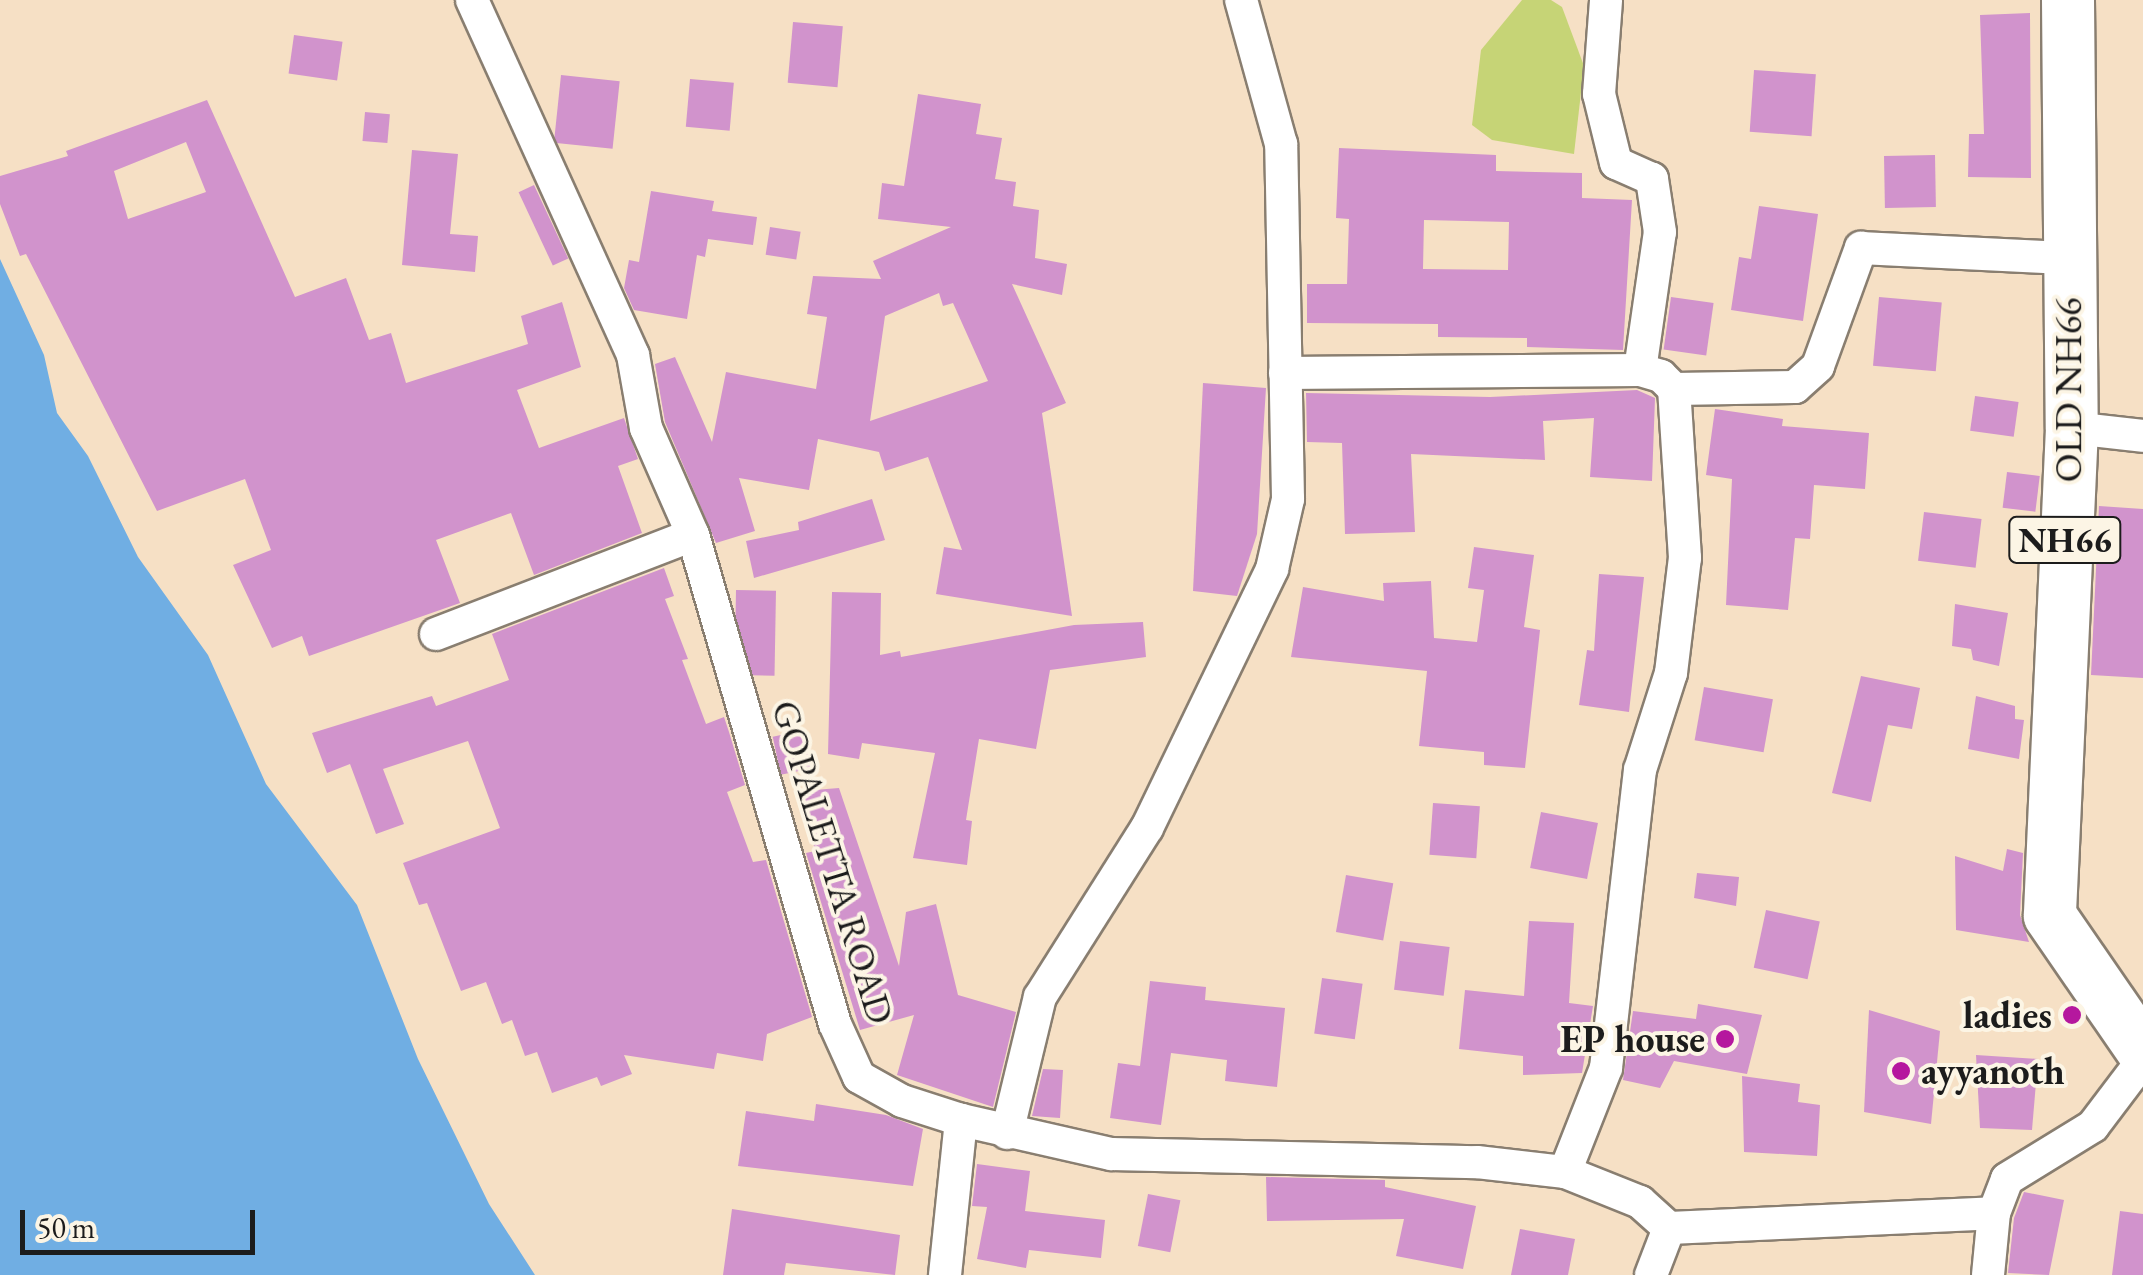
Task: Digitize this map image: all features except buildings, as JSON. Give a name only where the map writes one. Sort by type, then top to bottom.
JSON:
[{"type":"main road","name":"OLD NH66","points":[[2068,0],[2072,428],[2056,685],[2050,916],[2143,1051]]},
{"type":"street","name":"GOPALETTA ROAD","points":[[472,0],[633,355],[646,428],[693,536],[835,1024],[859,1077],[902,1101],[961,1120],[1111,1154],[1477,1162],[1565,1172],[1640,1202],[1669,1228]]},
{"type":"street","points":[[1007,1133],[1040,997],[1147,828],[1272,569],[1288,499],[1280,144],[1241,0]]},
{"type":"street","points":[[1606,0],[1599,94],[1616,163],[1652,179],[1660,232],[1640,370]]},
{"type":"street","points":[[1674,389],[1795,386],[1818,366],[1861,248],[2068,258]]},
{"type":"street","points":[[1285,374],[1640,370],[1661,376],[1674,389],[1685,558],[1671,673],[1640,770],[1606,1068],[1565,1172]]},
{"type":"street","points":[[2072,428],[2143,436]]},
{"type":"street","points":[[436,634],[661,542],[693,536]]},
{"type":"street","points":[[1988,1275],[1994,1213],[2007,1179],[2093,1126],[2143,1060]]},
{"type":"street","points":[[945,1275],[961,1120]]},
{"type":"street","points":[[1651,1275],[1669,1228],[1994,1213]]},
{"type":"green space","points":[[1522,0],[1551,0],[1562,7],[1584,66],[1574,154],[1492,140],[1472,125],[1481,50]]},
{"type":"water","points":[[0,259],[44,355],[57,413],[88,456],[138,557],[208,655],[266,784],[357,905],[418,1059],[489,1204],[535,1275],[0,1275]]},
{"type":"place","name":"ladies","points":[[2072,1015]]},
{"type":"place","name":"EP house","points":[[1725,1039]]},
{"type":"place","name":"ayyanoth","points":[[1901,1071]]}]
